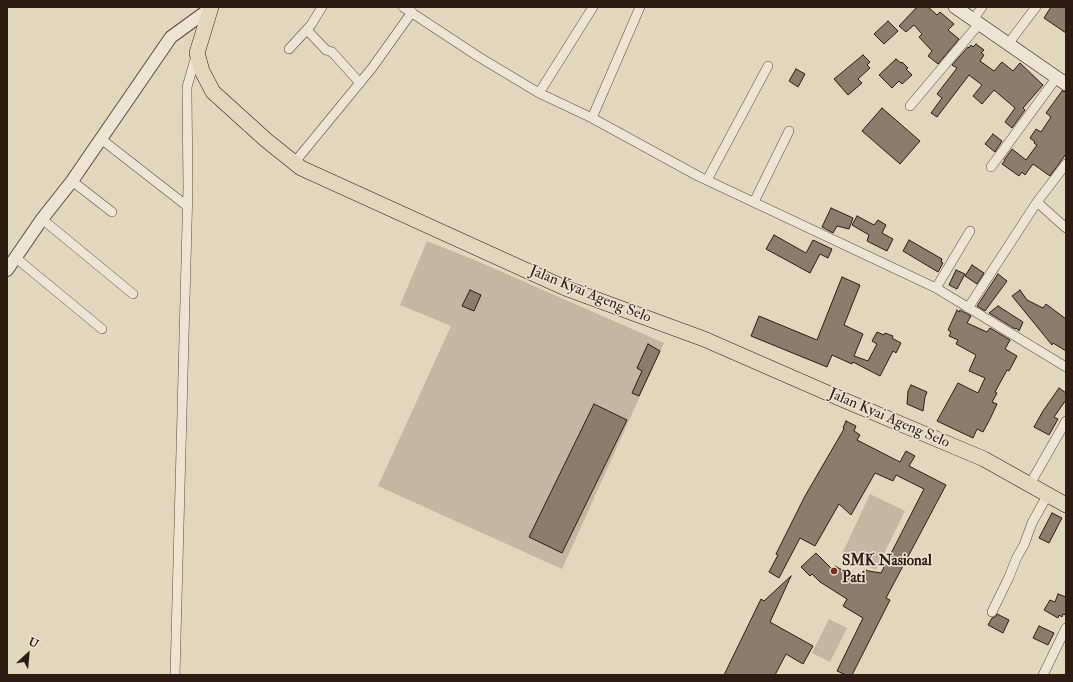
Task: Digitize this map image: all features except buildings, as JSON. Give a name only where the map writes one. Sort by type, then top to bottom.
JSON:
[{"type":"main road","points":[[955,7],[1061,80]]},
{"type":"main road","points":[[197,53],[211,8]]},
{"type":"main road","name":"Jalan Kyai Ageng Selo","points":[[197,53],[202,71],[213,92],[266,140],[301,168],[565,288],[704,339],[984,459],[1066,505]]},
{"type":"street","points":[[289,49],[307,30],[322,7]]},
{"type":"street","points":[[539,93],[593,7]]},
{"type":"street","points":[[910,106],[976,22],[982,7]]},
{"type":"street","points":[[1008,44],[1036,7]]},
{"type":"street","points":[[7,270],[42,219],[72,181],[101,140],[171,36],[211,8]]},
{"type":"street","points":[[294,163],[385,52],[407,9],[455,42],[539,93],[592,118],[698,176],[936,288],[1066,366]]},
{"type":"street","points":[[592,118],[638,10]]},
{"type":"street","points":[[307,30],[326,50],[332,52],[360,83]]},
{"type":"street","points":[[175,675],[188,187],[187,87],[197,53]]},
{"type":"street","points":[[707,180],[739,123],[768,66]]},
{"type":"street","points":[[991,167],[1061,80]]},
{"type":"street","points":[[754,202],[789,131]]},
{"type":"street","points":[[101,140],[187,206]]},
{"type":"street","points":[[968,308],[1037,202],[1066,164]]},
{"type":"street","points":[[72,181],[112,212]]},
{"type":"street","points":[[1037,202],[1066,228]]},
{"type":"street","points":[[42,219],[133,294]]},
{"type":"street","points":[[936,288],[970,232]]},
{"type":"street","points":[[16,258],[102,329]]},
{"type":"street","points":[[1030,484],[1066,421]]},
{"type":"street","points":[[992,612],[1024,545],[1032,523],[1048,494]]},
{"type":"street","points":[[1044,675],[1066,628]]},
{"type":"shaded area","points":[[427,241],[477,261],[664,343],[562,569],[378,486],[451,326],[400,305]]},
{"type":"shaded area","points":[[870,494],[905,511],[876,570],[842,554]]},
{"type":"shaded area","points":[[829,619],[847,628],[830,662],[812,653]]},
{"type":"place","name":"SMK Nasional Pati","points":[[834,571]]}]
